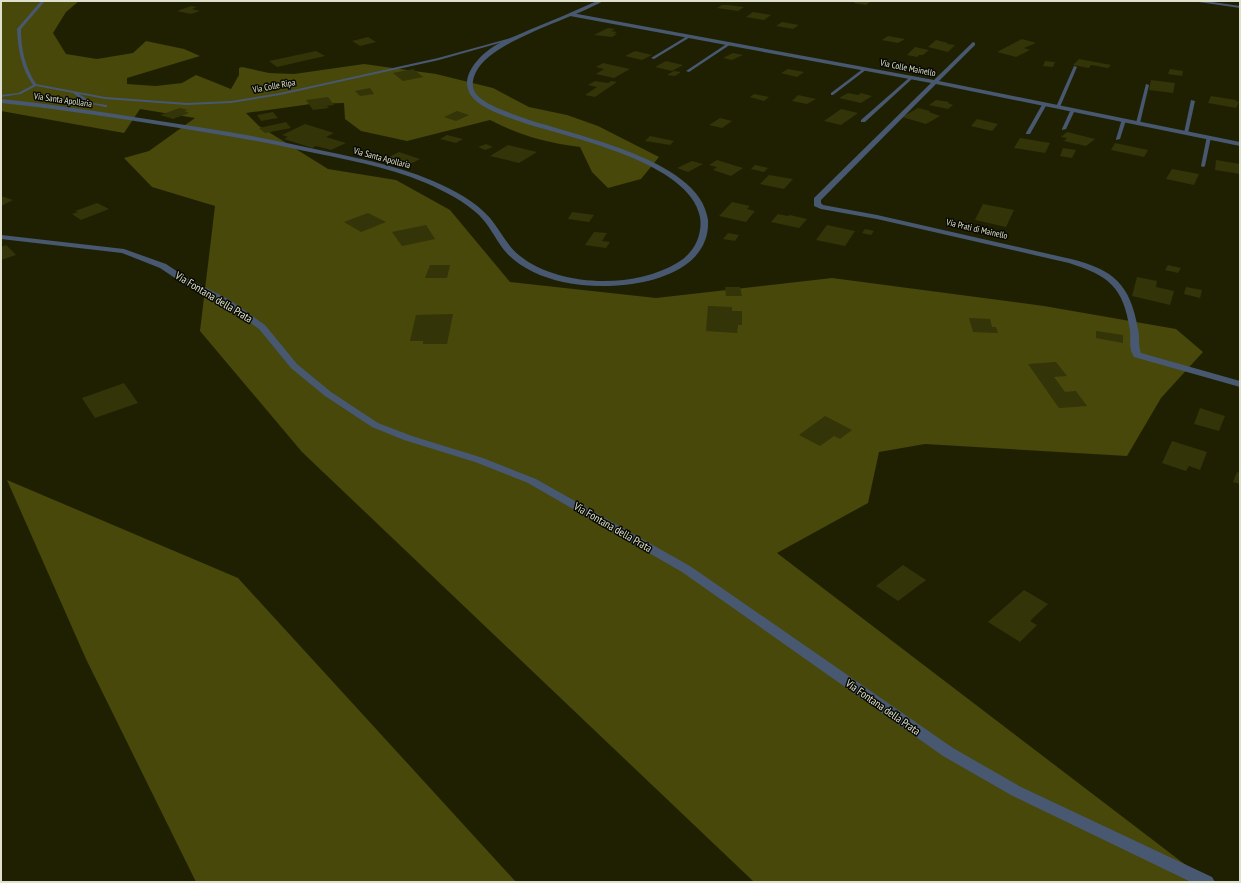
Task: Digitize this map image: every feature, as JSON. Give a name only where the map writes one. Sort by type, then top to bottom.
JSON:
[{"type":"street","name":"Via Santa Apollaria","points":[[1,101],[181,126],[274,142],[403,172],[431,182],[480,212],[493,227],[507,248],[519,260],[546,274],[563,279],[595,283],[627,281],[665,273],[686,261],[698,249],[704,236],[705,222],[701,209],[694,195],[670,174],[653,164],[502,112],[489,106],[471,91],[471,84],[476,66],[491,51],[512,39],[572,15],[601,1]]},
{"type":"street","points":[[1194,1],[1240,7]]},
{"type":"street","name":"Via Colle Mainello","points":[[572,15],[934,82],[1240,144]]},
{"type":"street","points":[[934,82],[973,44]]},
{"type":"street","name":"Via Prati di Mainello","points":[[934,82],[817,200],[817,204],[1064,259],[1095,268],[1114,280],[1123,291],[1132,323],[1137,354],[1240,384]]},
{"type":"street","name":"Via Fontana della Prata","points":[[1,237],[124,251],[163,266],[184,280],[227,302],[262,327],[294,366],[328,394],[375,425],[408,438],[479,460],[546,488],[686,569],[948,752],[1016,791],[1206,882]]},
{"type":"lane","points":[[1,96],[20,94],[35,85],[28,76],[19,50],[18,29],[43,1]]},
{"type":"lane","points":[[653,58],[690,36]]},
{"type":"lane","name":"Via Colle Ripa","points":[[35,85],[106,98],[187,104],[231,102],[280,94],[439,59],[512,39]]},
{"type":"lane","points":[[688,71],[730,44]]},
{"type":"lane","points":[[1058,107],[1075,67]]},
{"type":"lane","points":[[832,94],[865,69]]},
{"type":"lane","points":[[863,120],[911,78]]},
{"type":"lane","points":[[1138,123],[1147,85]]},
{"type":"lane","points":[[74,92],[81,100],[94,105],[104,106]]},
{"type":"lane","points":[[1186,133],[1193,101]]},
{"type":"lane","points":[[1028,133],[1045,104]]},
{"type":"lane","points":[[1064,128],[1073,110]]},
{"type":"lane","points":[[1118,139],[1124,120]]},
{"type":"lane","points":[[1202,166],[1209,137]]},
{"type":"shaded area","points":[[1,1],[79,1],[66,12],[53,33],[66,54],[97,59],[133,53],[146,41],[184,49],[200,56],[127,78],[127,84],[156,86],[182,83],[196,75],[231,89],[239,75],[239,68],[242,67],[269,73],[294,74],[364,64],[436,74],[493,88],[529,107],[567,115],[598,126],[659,157],[641,179],[608,188],[592,172],[580,147],[534,138],[490,120],[407,141],[361,131],[345,119],[344,103],[311,104],[246,113],[259,126],[328,169],[396,180],[450,210],[510,282],[656,298],[832,278],[1044,306],[1176,329],[1203,352],[1161,398],[1127,456],[925,444],[879,452],[868,503],[777,553],[1208,882],[754,882],[302,452],[200,331],[215,206],[152,187],[124,158],[149,151],[195,118],[140,109],[124,133],[1,111]]},
{"type":"shaded area","points":[[7,480],[238,578],[516,882],[196,882],[86,659]]},
{"type":"building","points":[[856,1],[871,1],[866,5],[854,3]]},
{"type":"building","points":[[722,5],[744,7],[738,11],[717,8]]},
{"type":"building","points":[[191,6],[197,7],[192,9],[200,11],[191,14],[177,11]]},
{"type":"building","points":[[753,12],[771,15],[764,20],[746,17]]},
{"type":"building","points":[[782,22],[799,25],[793,29],[776,26]]},
{"type":"building","points":[[608,28],[615,29],[611,31],[617,32],[614,34],[617,34],[612,37],[594,35]]},
{"type":"building","points":[[888,36],[905,39],[898,43],[882,40]]},
{"type":"building","points":[[368,37],[376,42],[360,46],[352,41]]},
{"type":"building","points":[[1022,39],[1036,43],[1024,48],[1030,50],[1016,57],[997,52]]},
{"type":"building","points":[[936,40],[955,45],[948,52],[928,47]]},
{"type":"building","points":[[915,47],[929,50],[923,55],[919,55],[917,57],[907,55]]},
{"type":"building","points":[[316,51],[325,56],[277,67],[269,61]]},
{"type":"building","points":[[635,51],[652,55],[642,60],[625,56]]},
{"type":"building","points":[[733,53],[743,55],[732,60],[723,58]]},
{"type":"building","points":[[1079,59],[1111,65],[1108,68],[1091,65],[1089,68],[1073,65]]},
{"type":"building","points":[[666,61],[683,65],[672,71],[655,67]]},
{"type":"building","points":[[1045,61],[1055,62],[1053,67],[1043,66]]},
{"type":"building","points":[[603,63],[630,69],[614,78],[596,74],[604,69],[596,67]]},
{"type":"building","points":[[413,69],[423,77],[403,81],[393,73]]},
{"type":"building","points":[[788,69],[804,72],[797,77],[781,73]]},
{"type":"building","points":[[1170,69],[1183,71],[1182,76],[1168,74]]},
{"type":"building","points":[[674,71],[681,72],[675,76],[667,75]]},
{"type":"building","points":[[1151,80],[1175,83],[1173,93],[1149,90]]},
{"type":"building","points":[[595,81],[608,83],[611,81],[617,82],[595,97],[585,95],[597,87],[588,85]]},
{"type":"building","points":[[370,88],[374,94],[360,96],[355,91]]},
{"type":"building","points":[[848,93],[858,95],[861,93],[872,96],[861,103],[839,98]]},
{"type":"building","points":[[754,94],[769,97],[764,101],[750,97]]},
{"type":"building","points":[[798,95],[816,99],[807,104],[792,101]]},
{"type":"building","points":[[1211,96],[1236,100],[1239,102],[1236,108],[1208,103]]},
{"type":"building","points":[[328,97],[334,105],[327,106],[329,108],[313,110],[306,100]]},
{"type":"building","points":[[936,100],[949,102],[948,103],[953,105],[948,109],[929,105]]},
{"type":"building","points":[[180,108],[188,110],[184,111],[189,113],[173,119],[160,115]]},
{"type":"building","points":[[918,108],[930,111],[929,112],[940,116],[926,124],[902,117]]},
{"type":"building","points":[[841,109],[858,113],[841,125],[824,121]]},
{"type":"building","points":[[457,111],[469,115],[456,121],[444,117]]},
{"type":"building","points":[[273,112],[278,118],[261,121],[257,115]]},
{"type":"building","points":[[720,118],[732,121],[722,128],[709,125]]},
{"type":"building","points":[[977,119],[998,124],[992,131],[971,126]]},
{"type":"building","points":[[286,122],[291,128],[265,133],[259,128]]},
{"type":"building","points":[[305,124],[334,133],[326,137],[346,143],[331,150],[316,146],[312,148],[284,139],[288,137],[282,135]]},
{"type":"building","points":[[1067,132],[1095,139],[1086,146],[1064,141],[1067,138],[1061,137]]},
{"type":"building","points":[[447,135],[463,139],[456,143],[440,139]]},
{"type":"building","points":[[650,136],[674,141],[670,145],[645,141]]},
{"type":"building","points":[[1020,138],[1050,143],[1045,153],[1014,148]]},
{"type":"building","points":[[1115,143],[1148,150],[1144,157],[1111,150]]},
{"type":"building","points":[[486,144],[493,147],[485,150],[478,147]]},
{"type":"building","points":[[508,145],[537,152],[519,163],[490,156]]},
{"type":"building","points":[[1063,148],[1076,150],[1072,158],[1060,156]]},
{"type":"building","points":[[399,152],[420,159],[408,165],[387,158]]},
{"type":"building","points":[[717,160],[743,168],[731,176],[713,170],[717,167],[709,165]]},
{"type":"building","points":[[1216,160],[1240,164],[1240,174],[1215,170]]},
{"type":"building","points":[[692,161],[703,164],[688,172],[677,168]]},
{"type":"building","points":[[755,165],[768,168],[764,172],[751,169]]},
{"type":"building","points":[[1172,169],[1199,174],[1194,185],[1166,179]]},
{"type":"building","points":[[769,175],[793,179],[784,189],[760,184]]},
{"type":"building","points":[[1,196],[13,200],[1,206]]},
{"type":"building","points":[[732,202],[750,206],[747,209],[755,211],[746,222],[719,216]]},
{"type":"building","points":[[97,203],[109,209],[81,220],[72,214],[78,212],[75,211]]},
{"type":"building","points":[[983,204],[1014,210],[1006,227],[975,220]]},
{"type":"building","points":[[572,212],[594,215],[589,222],[568,219]]},
{"type":"building","points":[[368,213],[386,222],[361,232],[344,222]]},
{"type":"building","points":[[778,214],[807,219],[799,228],[771,222]]},
{"type":"building","points":[[426,225],[435,239],[402,246],[392,232]]},
{"type":"building","points":[[827,225],[855,231],[845,246],[816,240]]},
{"type":"building","points":[[865,229],[874,231],[871,235],[862,233]]},
{"type":"building","points":[[594,232],[607,233],[602,241],[610,242],[606,248],[585,245]]},
{"type":"building","points":[[728,233],[739,235],[735,241],[723,239]]},
{"type":"building","points":[[6,245],[16,255],[1,260],[1,247]]},
{"type":"building","points":[[430,265],[450,265],[447,278],[425,278]]},
{"type":"building","points":[[1168,265],[1181,268],[1178,273],[1165,270]]},
{"type":"building","points":[[1137,277],[1157,281],[1156,287],[1174,291],[1170,305],[1132,296]]},
{"type":"building","points":[[725,287],[740,287],[742,296],[726,296]]},
{"type":"building","points":[[1186,287],[1202,290],[1200,298],[1184,294]]},
{"type":"building","points":[[708,306],[732,307],[732,311],[742,311],[742,325],[738,325],[737,333],[706,331]]},
{"type":"building","points":[[453,314],[447,344],[423,344],[423,341],[410,341],[416,315]]},
{"type":"building","points":[[969,318],[990,319],[992,327],[996,327],[998,333],[973,332]]},
{"type":"building","points":[[1096,331],[1123,335],[1123,343],[1096,338]]},
{"type":"building","points":[[1056,362],[1067,376],[1054,377],[1065,392],[1076,391],[1087,406],[1059,408],[1028,364]]},
{"type":"building","points":[[124,383],[138,403],[95,418],[82,398]]},
{"type":"building","points":[[1200,408],[1225,416],[1219,431],[1194,424]]},
{"type":"building","points":[[825,416],[852,430],[840,439],[834,436],[820,446],[799,435]]},
{"type":"building","points":[[1172,441],[1207,452],[1200,470],[1189,466],[1186,471],[1162,463]]},
{"type":"building","points":[[1237,472],[1240,473],[1240,484],[1233,482]]},
{"type":"building","points":[[903,565],[926,580],[898,601],[876,586]]},
{"type":"building","points":[[1024,590],[1048,604],[1030,621],[1037,625],[1020,642],[988,622]]}]
